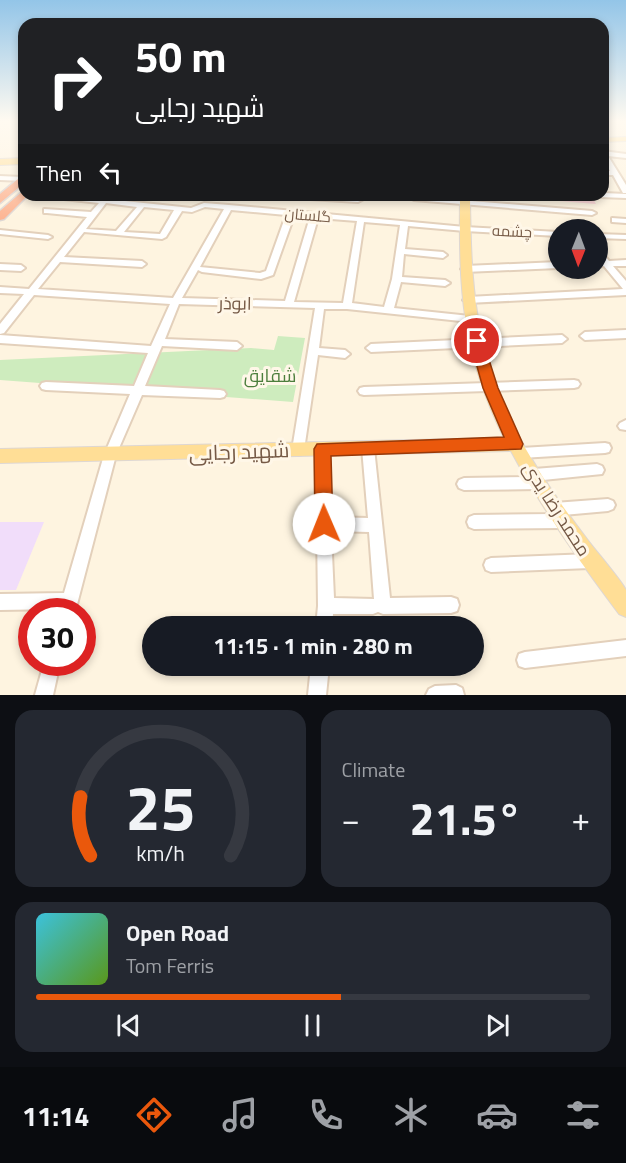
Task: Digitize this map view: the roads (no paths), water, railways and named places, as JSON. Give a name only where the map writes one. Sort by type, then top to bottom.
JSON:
[{"type":"highway","points":[[0,201],[18,186]]},
{"type":"highway","points":[[0,206],[18,187]]},
{"type":"highway","points":[[0,212],[18,189]]},
{"type":"highway","points":[[0,217],[18,199]]},
{"type":"main road","points":[[0,156],[18,155]]},
{"type":"main road","points":[[0,162],[18,161]]},
{"type":"main road","name":"محمد رضا یدی","points":[[465,201],[465,269],[470,319],[490,388],[518,448],[558,515],[590,561],[623,598]]},
{"type":"main road","name":"شهید رجایی","points":[[0,456],[368,448],[518,448]]},
{"type":"street","points":[[609,154],[626,156]]},
{"type":"street","points":[[609,163],[626,191]]},
{"type":"street","points":[[609,173],[615,173]]},
{"type":"street","points":[[0,178],[18,180]]},
{"type":"street","points":[[609,195],[626,196]]},
{"type":"street","points":[[0,331],[104,201]]},
{"type":"street","name":"گلستان","points":[[104,201],[195,210],[202,205],[229,207],[465,229]]},
{"type":"street","points":[[347,306],[358,219],[358,201]]},
{"type":"street","points":[[483,201],[592,213]]},
{"type":"street","points":[[118,234],[142,205]]},
{"type":"street","points":[[70,598],[110,455],[176,301],[229,207]]},
{"type":"street","points":[[87,231],[162,237],[179,209]]},
{"type":"street","points":[[46,211],[93,215]]},
{"type":"street","points":[[202,269],[261,276],[270,273],[291,213]]},
{"type":"street","points":[[289,303],[315,215]]},
{"type":"street","points":[[615,220],[626,221]]},
{"type":"street","points":[[388,310],[397,279],[404,223]]},
{"type":"street","name":"چشمه","points":[[465,229],[548,233]]},
{"type":"street","points":[[0,232],[48,237]]},
{"type":"street","points":[[608,236],[626,237]]},
{"type":"street","points":[[401,251],[443,255]]},
{"type":"street","points":[[58,259],[142,264]]},
{"type":"street","points":[[608,264],[626,263]]},
{"type":"street","points":[[465,269],[548,266]]},
{"type":"street","points":[[0,267],[21,268]]},
{"type":"street","points":[[608,270],[626,287]]},
{"type":"street","points":[[397,279],[445,283]]},
{"type":"street","name":"ابوذر","points":[[0,290],[30,294],[176,301],[347,306],[470,319]]},
{"type":"street","points":[[468,300],[626,292]]},
{"type":"street","points":[[298,450],[320,305]]},
{"type":"street","points":[[585,336],[626,334]]},
{"type":"street","points":[[0,339],[157,346],[237,346]]},
{"type":"street","points":[[371,348],[477,341],[562,339]]},
{"type":"street","points":[[313,351],[345,354]]},
{"type":"street","points":[[364,391],[574,384]]},
{"type":"street","points":[[46,386],[220,394]]},
{"type":"street","points":[[368,448],[383,606],[451,605]]},
{"type":"street","points":[[518,448],[605,448]]},
{"type":"street","points":[[322,449],[325,616]]},
{"type":"street","points":[[464,484],[536,479],[597,470]]},
{"type":"street","points":[[474,522],[558,515],[608,505]]},
{"type":"street","points":[[331,524],[375,525]]},
{"type":"street","points":[[491,565],[590,561]]},
{"type":"street","points":[[0,602],[18,603]]},
{"type":"street","points":[[326,606],[373,606]]},
{"type":"street","points":[[525,660],[626,648]]},
{"type":"street","points":[[44,695],[49,676]]},
{"type":"street","points":[[317,695],[319,676]]},
{"type":"street","points":[[435,695],[456,694]]},
{"type":"park label","name":"شقایق","points":[[270,375]]}]
